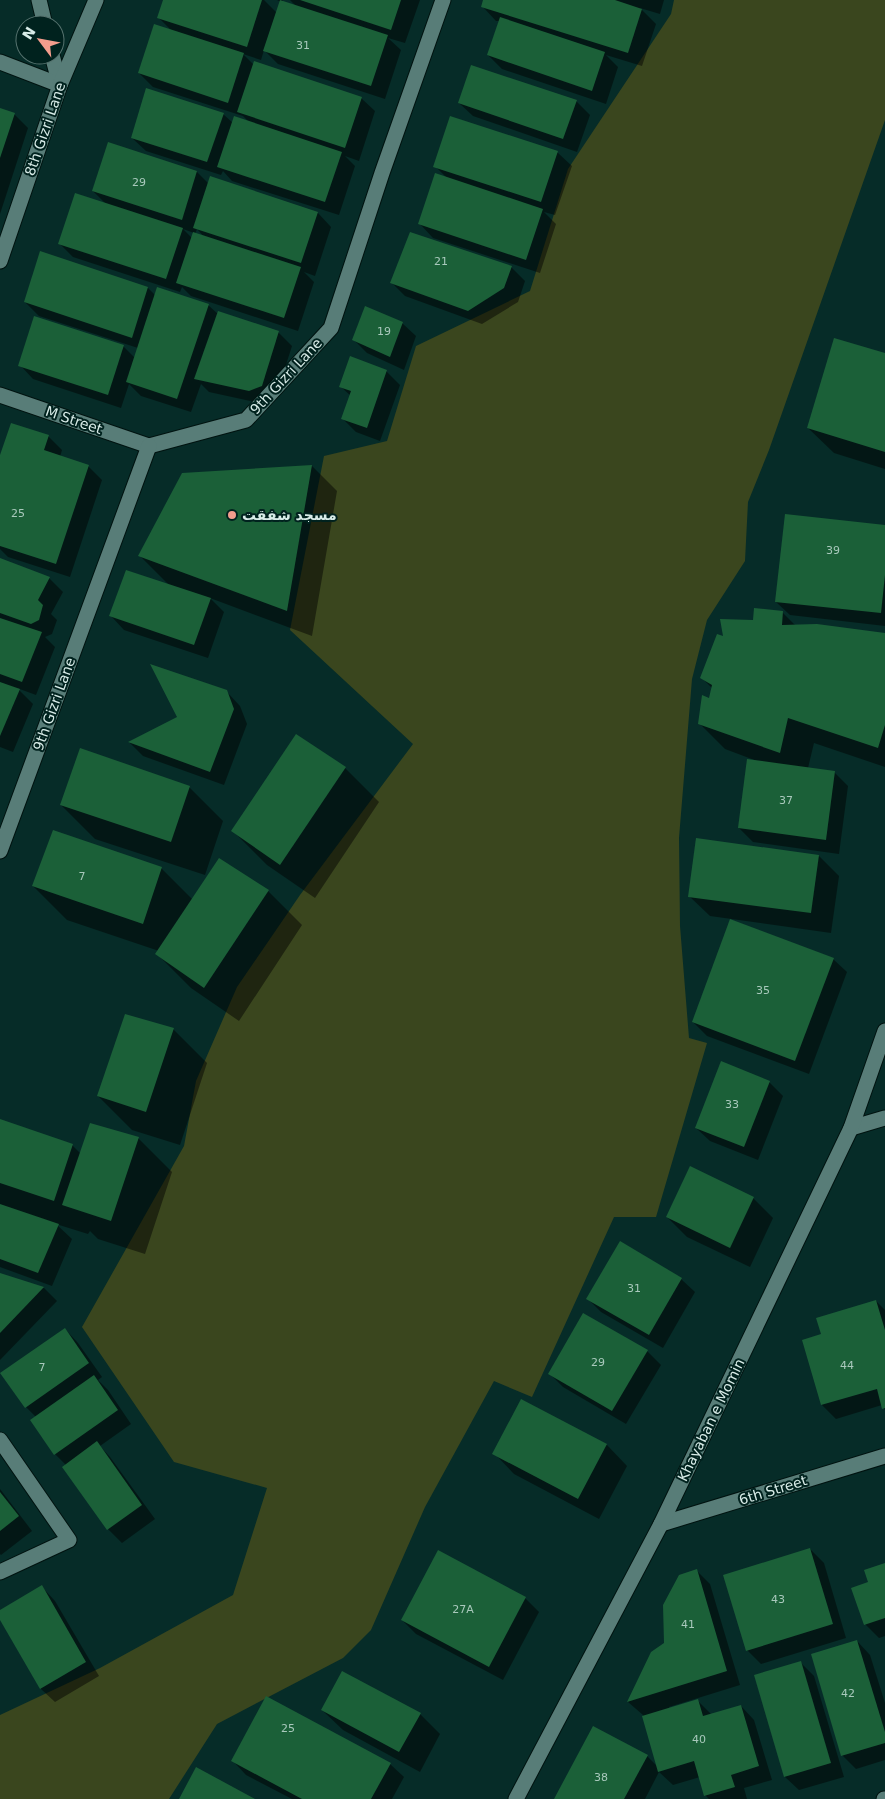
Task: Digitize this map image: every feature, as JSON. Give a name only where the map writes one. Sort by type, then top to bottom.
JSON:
[{"type":"street","points":[[39,0],[43,15]]},
{"type":"street","name":"8th Gizri Lane","points":[[0,261],[60,85],[96,0]]},
{"type":"street","name":"9th Gizri Lane","points":[[0,851],[148,446],[246,420],[331,328],[442,0]]},
{"type":"street","points":[[0,62],[60,85]]},
{"type":"street","points":[[55,65],[60,85]]},
{"type":"street","name":"M Street","points":[[0,395],[148,446]]},
{"type":"street","name":"Khayaban e Momin","points":[[516,1799],[661,1524],[851,1128],[885,1031]]},
{"type":"street","points":[[851,1128],[885,1118]]},
{"type":"street","points":[[0,1440],[70,1540],[0,1572]]},
{"type":"street","name":"6th Street","points":[[661,1524],[885,1456]]},
{"type":"green space","points":[[674,0],[885,0],[885,120],[769,450],[748,502],[745,561],[707,620],[692,679],[679,838],[680,926],[689,1038],[707,1043],[656,1217],[614,1217],[532,1397],[494,1381],[425,1507],[371,1630],[343,1658],[217,1724],[169,1799],[0,1799],[0,1715],[100,1668],[233,1595],[267,1488],[174,1462],[82,1327],[184,1146],[196,1081],[237,987],[300,895],[413,744],[290,630],[324,456],[387,441],[416,346],[530,291],[568,169],[671,14]]},
{"type":"building","points":[[163,0],[262,0],[247,47],[157,18]]},
{"type":"building","points":[[280,0],[388,35],[371,86],[263,51]]},
{"type":"building","points":[[300,0],[401,0],[391,30]]},
{"type":"building","points":[[483,0],[615,0],[642,9],[628,53],[481,7]]},
{"type":"building","points":[[500,17],[605,52],[592,91],[487,55]]},
{"type":"building","points":[[154,24],[244,53],[228,103],[138,73]]},
{"type":"building","points":[[254,61],[362,97],[345,148],[237,112]]},
{"type":"building","points":[[471,65],[577,100],[563,139],[458,103]]},
{"type":"building","points":[[146,88],[224,113],[207,162],[131,138]]},
{"type":"building","points":[[0,108],[15,113],[0,158]]},
{"type":"building","points":[[234,116],[342,152],[325,202],[217,167]]},
{"type":"building","points":[[450,116],[558,151],[541,202],[433,167]]},
{"type":"building","points":[[108,142],[197,171],[182,220],[92,191]]},
{"type":"building","points":[[435,173],[543,209],[526,260],[418,224]]},
{"type":"building","points":[[210,176],[318,212],[301,263],[193,228]]},
{"type":"building","points":[[75,193],[183,228],[166,279],[58,244]]},
{"type":"building","points":[[193,232],[301,267],[284,318],[176,283]]},
{"type":"building","points":[[410,232],[512,266],[504,288],[468,311],[390,283]]},
{"type":"building","points":[[40,251],[148,287],[132,338],[24,302]]},
{"type":"building","points":[[157,287],[209,304],[177,399],[126,382]]},
{"type":"building","points":[[365,306],[403,322],[390,357],[352,340]]},
{"type":"building","points":[[218,311],[279,331],[262,386],[249,391],[194,379]]},
{"type":"building","points":[[34,316],[124,345],[108,395],[18,366]]},
{"type":"building","points":[[834,338],[885,353],[885,452],[807,428]]},
{"type":"building","points":[[350,356],[387,370],[367,428],[341,419],[351,391],[339,387]]},
{"type":"building","points":[[11,423],[49,435],[44,450],[89,465],[56,564],[0,546],[0,455]]},
{"type":"building","name":"مسجد شفقت","points":[[312,465],[287,611],[138,556],[182,473]]},
{"type":"building","points":[[785,514],[885,525],[885,575],[881,613],[775,602]]},
{"type":"building","points":[[0,558],[50,577],[38,600],[43,605],[39,620],[31,624],[0,613]]},
{"type":"building","points":[[126,570],[211,598],[194,645],[109,616]]},
{"type":"building","points":[[754,608],[783,611],[782,625],[817,624],[885,633],[885,725],[878,748],[788,718],[780,753],[698,724],[702,695],[709,698],[712,685],[700,678],[717,634],[723,636],[720,619],[753,620]]},
{"type":"building","points":[[0,618],[42,632],[22,682],[0,674]]},
{"type":"building","points":[[150,664],[227,690],[234,709],[210,772],[128,742],[177,717]]},
{"type":"building","points":[[0,682],[20,689],[0,736]]},
{"type":"building","points":[[296,734],[346,767],[280,865],[231,831]]},
{"type":"building","points":[[80,748],[190,786],[171,842],[60,805]]},
{"type":"building","points":[[747,759],[835,771],[826,840],[738,828]]},
{"type":"building","points":[[53,830],[162,867],[143,924],[32,886]]},
{"type":"building","points":[[696,838],[819,855],[811,913],[688,897]]},
{"type":"building","points":[[219,858],[269,890],[204,988],[155,954]]},
{"type":"building","points":[[730,919],[834,958],[795,1061],[692,1022]]},
{"type":"building","points":[[125,1014],[174,1028],[146,1112],[97,1096]]},
{"type":"building","points":[[721,1061],[770,1081],[744,1147],[695,1128]]},
{"type":"building","points":[[0,1119],[73,1144],[54,1201],[0,1183]]},
{"type":"building","points":[[90,1123],[139,1137],[111,1221],[62,1205]]},
{"type":"building","points":[[690,1166],[754,1197],[730,1248],[666,1217]]},
{"type":"building","points":[[0,1204],[59,1224],[38,1273],[0,1259]]},
{"type":"building","points":[[620,1241],[682,1278],[649,1335],[586,1299]]},
{"type":"building","points":[[0,1273],[44,1287],[0,1333]]},
{"type":"building","points":[[876,1300],[885,1330],[885,1408],[882,1409],[877,1389],[821,1405],[802,1340],[821,1334],[816,1318]]},
{"type":"building","points":[[583,1313],[648,1350],[612,1411],[548,1374]]},
{"type":"building","points":[[65,1328],[89,1363],[25,1408],[0,1373]]},
{"type":"building","points":[[94,1375],[118,1410],[54,1455],[30,1420]]},
{"type":"building","points":[[521,1399],[607,1444],[578,1499],[492,1454]]},
{"type":"building","points":[[97,1441],[142,1505],[107,1530],[62,1467]]},
{"type":"building","points":[[0,1492],[19,1516],[0,1531]]},
{"type":"building","points":[[810,1548],[833,1624],[746,1651],[723,1575]]},
{"type":"building","points":[[438,1550],[526,1597],[489,1667],[401,1620]]},
{"type":"building","points":[[885,1563],[885,1618],[864,1625],[851,1588],[868,1582],[864,1570]]},
{"type":"building","points":[[697,1569],[727,1671],[627,1702],[651,1652],[664,1643],[663,1605],[679,1575]]},
{"type":"building","points":[[42,1585],[86,1662],[40,1689],[0,1620],[0,1610]]},
{"type":"building","points":[[857,1640],[885,1732],[885,1743],[841,1756],[811,1654]]},
{"type":"building","points":[[801,1661],[831,1763],[784,1777],[754,1675]]},
{"type":"building","points":[[342,1671],[421,1713],[399,1752],[321,1710]]},
{"type":"building","points":[[266,1696],[391,1763],[371,1799],[302,1799],[231,1761]]},
{"type":"building","points":[[698,1699],[703,1716],[741,1705],[759,1766],[731,1775],[735,1787],[704,1796],[694,1761],[658,1772],[642,1716]]},
{"type":"building","points":[[593,1726],[648,1755],[624,1799],[554,1799]]},
{"type":"building","points":[[196,1767],[255,1799],[179,1799]]},
{"type":"place","name":"مسجد شفقت","points":[[232,515]]}]
